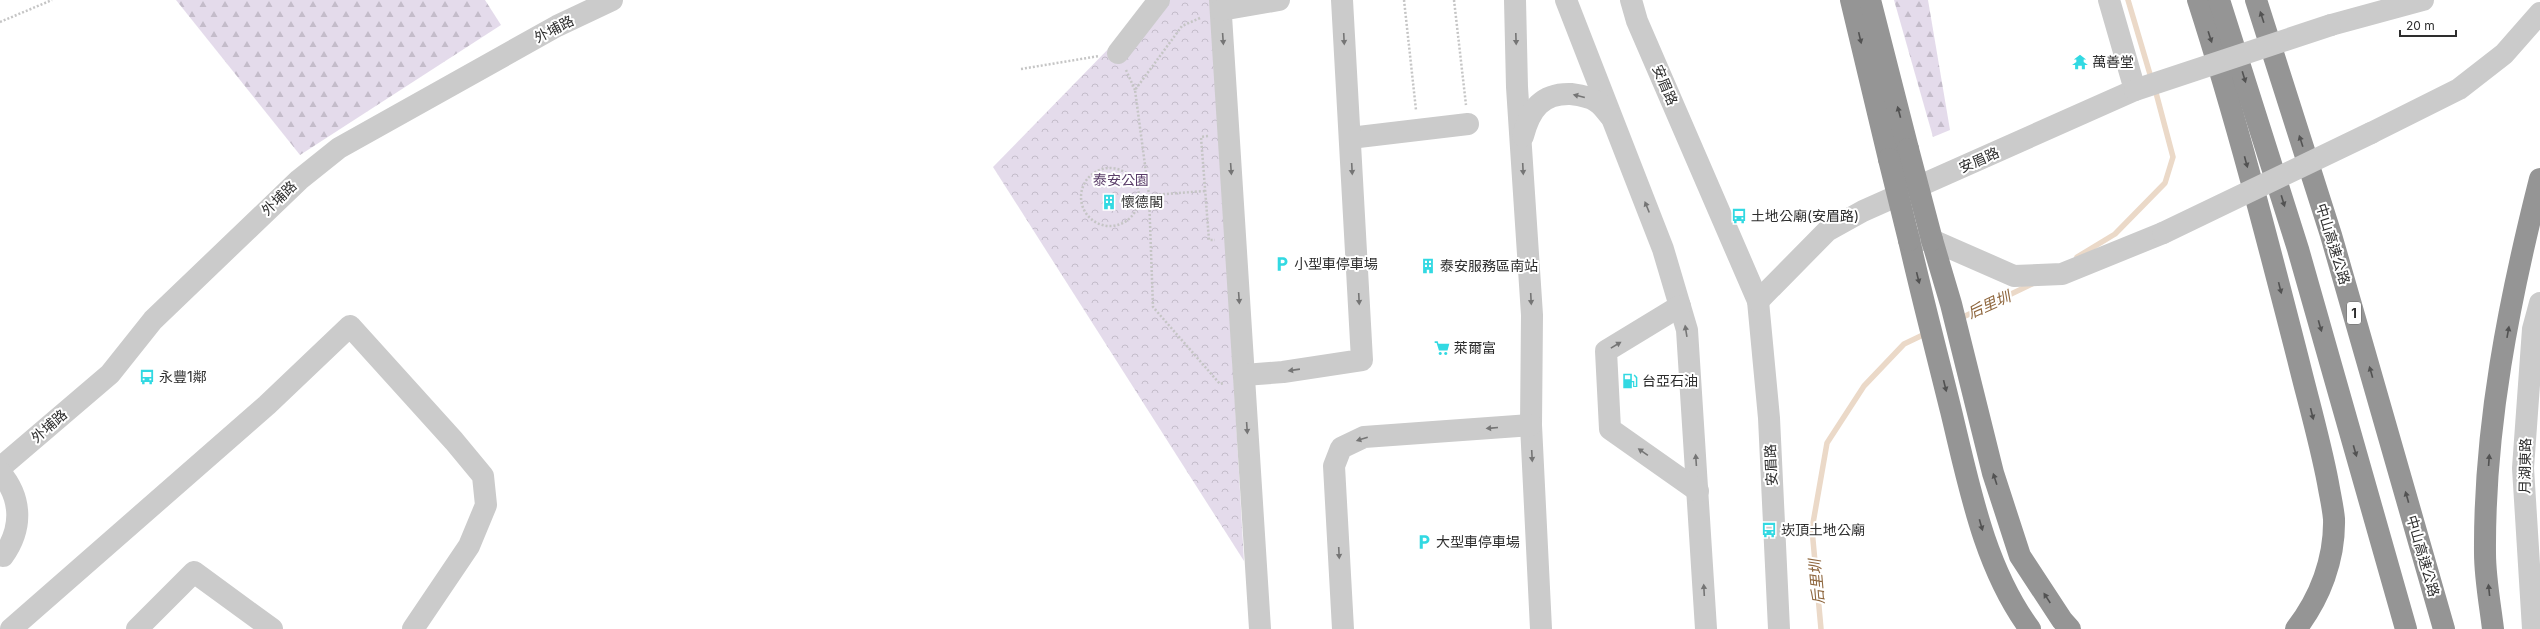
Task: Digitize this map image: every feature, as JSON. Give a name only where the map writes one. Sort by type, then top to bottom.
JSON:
[{"type":"highway","points":[[1851,0],[1964,467],[1988,548],[2015,609],[2030,629]]},
{"type":"highway","points":[[1870,0],[1908,150],[1951,304],[1993,473],[2020,556],[2062,620],[2070,629]]},
{"type":"highway","points":[[2198,0],[2226,87],[2271,255],[2323,460],[2334,518],[2333,539],[2321,590],[2309,612],[2296,629]]},
{"type":"highway","points":[[2220,0],[2298,250],[2406,629]]},
{"type":"highway","name":"中山高速公路","points":[[2256,0],[2331,235],[2444,629]]},
{"type":"highway","points":[[2493,629],[2485,555],[2487,485],[2492,416],[2523,247],[2540,179]]},
{"type":"street","name":"外埔路","points":[[0,468],[110,374],[153,320],[299,180],[339,148],[557,26],[612,0]]},
{"type":"street","points":[[1118,53],[1159,0]]},
{"type":"street","points":[[1260,629],[1221,5],[1280,0]]},
{"type":"street","points":[[1244,375],[1283,372],[1362,360],[1342,0]]},
{"type":"street","points":[[1515,0],[1521,141],[1532,315],[1530,425],[1541,629]]},
{"type":"street","points":[[1566,0],[1663,249],[1687,330],[1706,629]]},
{"type":"street","name":"安眉路","points":[[1631,0],[1637,21],[1758,301],[1769,425],[1779,629]]},
{"type":"street","points":[[2108,0],[2136,90]]},
{"type":"street","name":"安眉路","points":[[1758,301],[1827,231],[1863,211],[2136,90],[2331,25],[2423,0]]},
{"type":"street","points":[[1909,240],[1932,240],[2014,276],[2062,274],[2163,233],[2460,89],[2504,54],[2540,13]]},
{"type":"street","points":[[1521,141],[1530,116],[1539,103],[1556,93],[1578,94],[1597,102],[1611,116]]},
{"type":"street","points":[[1350,138],[1468,124]]},
{"type":"street","name":"月湖東路","points":[[2533,629],[2523,468],[2533,329],[2540,303]]},
{"type":"street","points":[[1680,306],[1606,351],[1610,429],[1698,491]]},
{"type":"street","points":[[11,629],[267,405],[350,326],[454,441],[483,476],[486,506],[470,546],[413,629]]},
{"type":"street","points":[[1343,629],[1334,466],[1341,448],[1364,437],[1530,425]]},
{"type":"street","points":[[0,472],[11,485],[18,526],[13,542],[1,554]]},
{"type":"street","points":[[137,629],[194,572],[272,629]]},
{"type":"path","points":[[0,22],[52,0]]},
{"type":"path","points":[[1404,0],[1418,130]]},
{"type":"path","points":[[1454,0],[1468,124]]},
{"type":"path","points":[[1221,5],[1182,26],[1135,90],[1148,195],[1153,307],[1220,384],[1244,375]]},
{"type":"path","points":[[1021,69],[1118,53]]},
{"type":"path","points":[[1229,134],[1201,137],[1209,240],[1235,239]]},
{"type":"path","points":[[1116,168],[1132,178],[1139,196],[1133,214],[1126,221],[1108,226],[1099,224],[1085,212],[1081,194],[1089,176],[1102,169],[1116,168]]},
{"type":"path","points":[[1139,196],[1205,191]]},
{"type":"green space","points":[[176,0],[485,0],[501,25],[300,155]]},
{"type":"green space","name":"泰安公園","points":[[1156,0],[1212,0],[1244,561],[993,167]]},
{"type":"green space","points":[[1894,0],[1928,0],[1950,130],[1933,137]]},
{"type":"waterway","name":"后里圳","points":[[2128,0],[2152,81]]},
{"type":"waterway","name":"后里圳","points":[[2077,257],[2115,234],[2165,183],[2173,157],[2155,89]]},
{"type":"waterway","name":"后里圳","points":[[1959,319],[2036,282]]},
{"type":"waterway","name":"后里圳","points":[[1821,629],[1812,529],[1827,443],[1864,386],[1904,344],[1927,333]]},
{"type":"place","name":"萬善堂","points":[[2080,62]]},
{"type":"place","name":"懷德閣","points":[[1109,202]]},
{"type":"place","name":"土地公廟(安眉路)","points":[[1739,216]]},
{"type":"place","name":"小型車停車場","points":[[1282,264]]},
{"type":"place","name":"泰安服務區南站","points":[[1428,266]]},
{"type":"place","name":"萊爾富","points":[[1442,348]]},
{"type":"place","name":"永豐1鄰","points":[[147,377]]},
{"type":"place","name":"台亞石油","points":[[1630,381]]},
{"type":"place","name":"崁頂土地公廟","points":[[1769,530]]},
{"type":"place","name":"大型車停車場","points":[[1424,542]]}]
